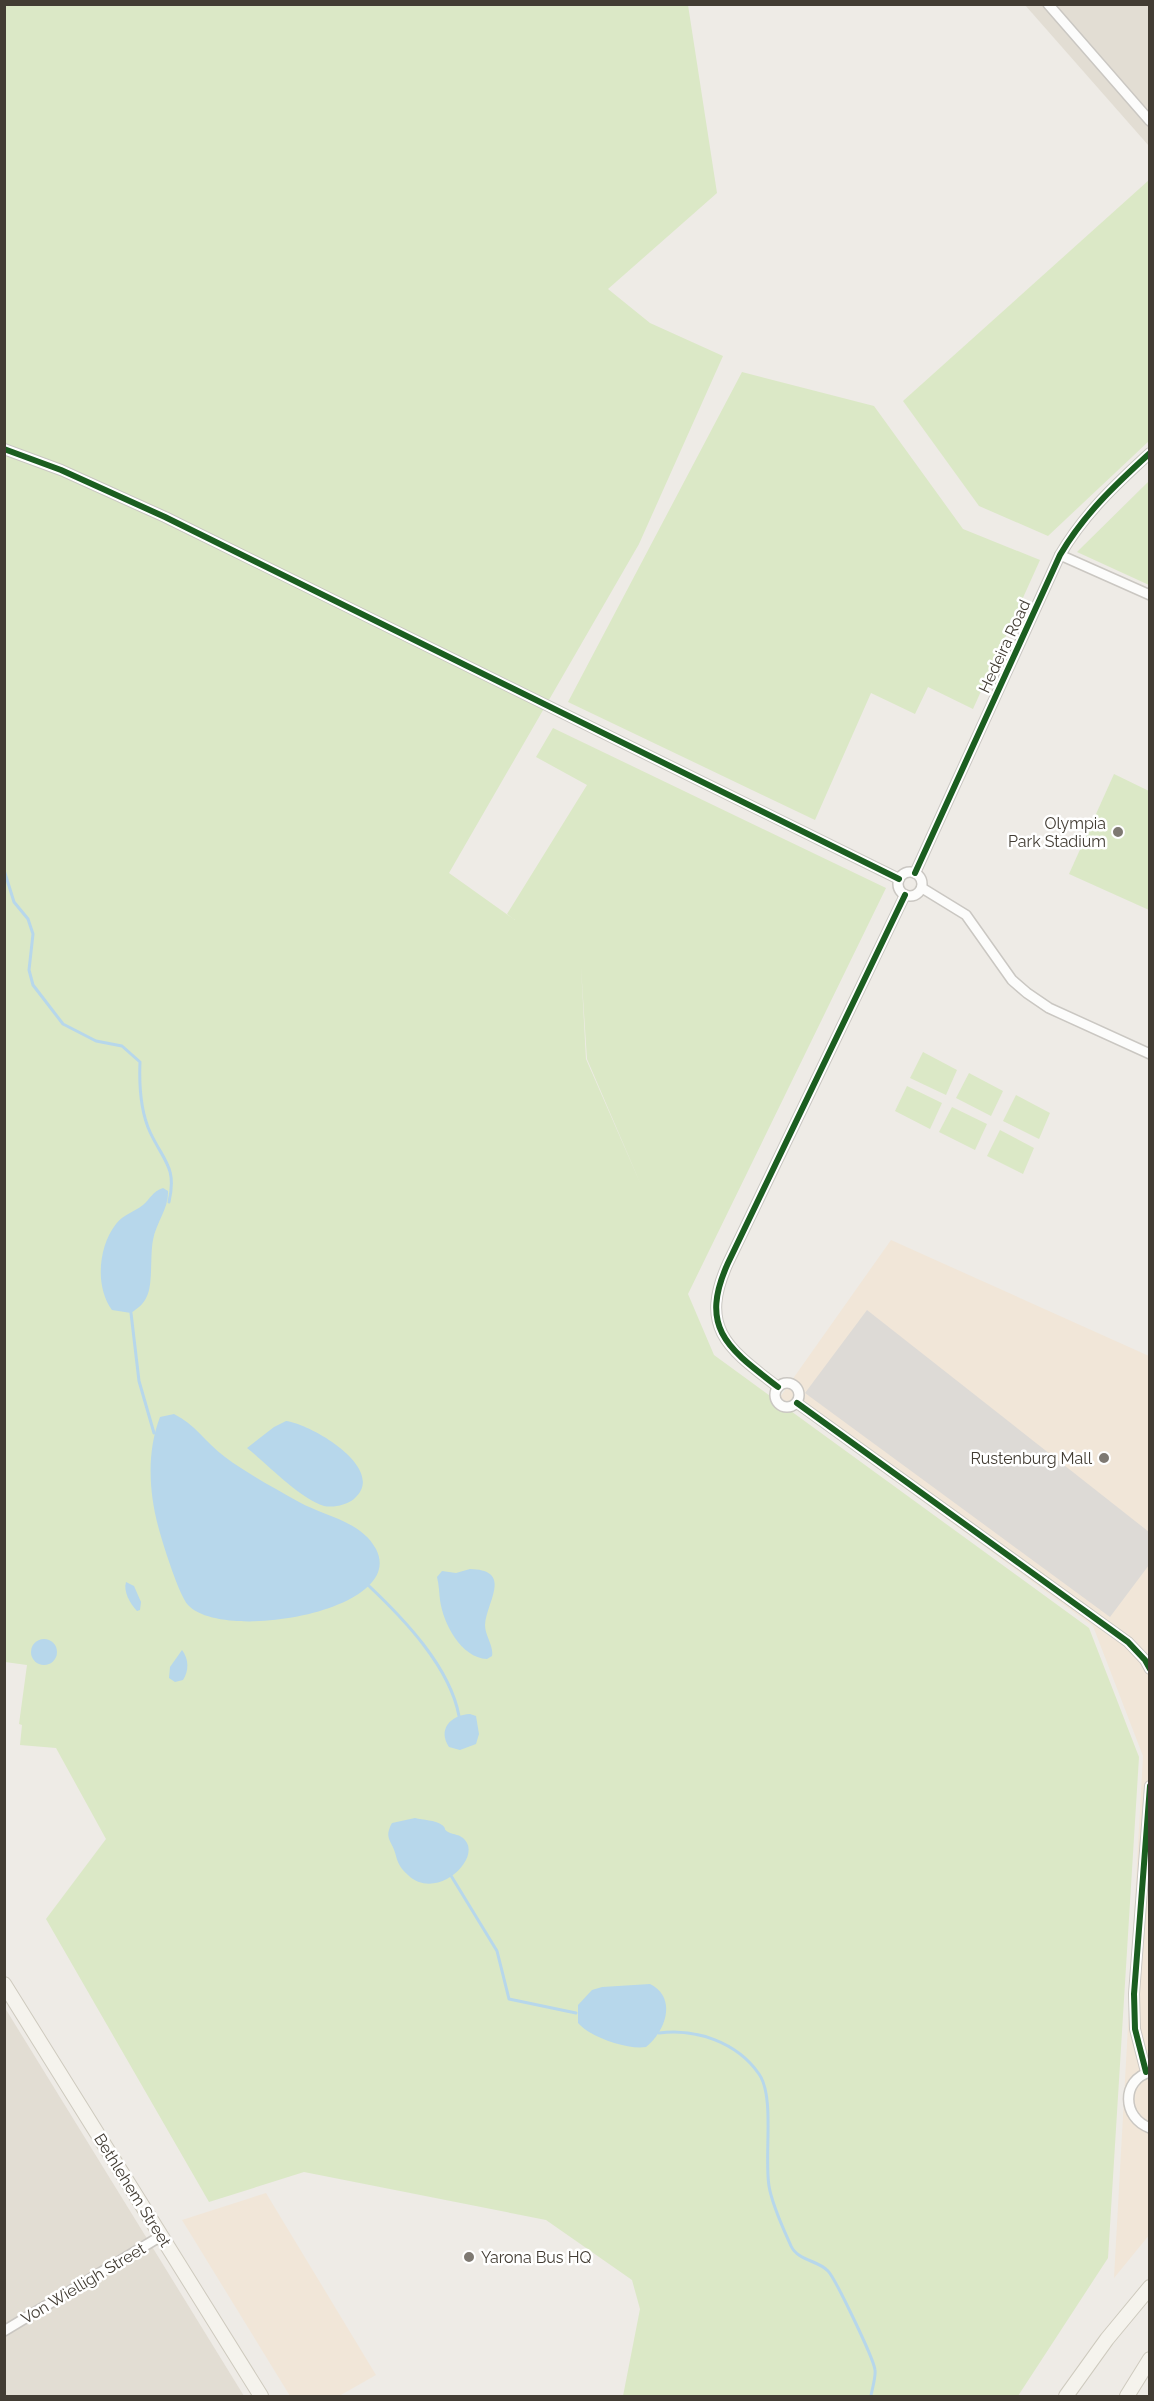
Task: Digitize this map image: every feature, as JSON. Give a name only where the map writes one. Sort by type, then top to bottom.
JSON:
[{"type":"main road","name":"Bethlehem Street","points":[[4,1984],[261,2397]]},
{"type":"main road","points":[[1066,2397],[1107,2339],[1149,2287]]},
{"type":"main road","points":[[1127,2397],[1149,2359]]},
{"type":"street","points":[[1048,4],[1149,121]]},
{"type":"street","points":[[4,449],[61,470],[165,517],[899,879]]},
{"type":"street","name":"Hedeira Road","points":[[915,873],[1060,555],[1077,525],[1149,453]]},
{"type":"street","points":[[1060,555],[1149,595]]},
{"type":"street","points":[[905,873],[915,873],[922,880],[922,888],[917,894],[905,895],[900,890],[899,879],[905,873]]},
{"type":"street","points":[[922,888],[966,915],[1012,980],[1027,993],[1050,1008],[1149,1054]]},
{"type":"street","points":[[778,1387],[740,1358],[728,1344],[718,1322],[716,1294],[905,895]]},
{"type":"street","points":[[786,1383],[794,1385],[799,1395],[797,1403],[790,1407],[779,1404],[775,1394],[778,1387],[786,1383]]},
{"type":"street","points":[[797,1403],[1128,1642],[1145,1660],[1149,1669]]},
{"type":"street","points":[[1149,1786],[1134,1994],[1135,2029],[1148,2072],[1137,2078],[1128,2095],[1132,2115],[1149,2129]]},
{"type":"street","name":"Von Wielligh Street","points":[[4,2331],[161,2236]]},
{"type":"shaded area","points":[[1025,5],[1149,5],[1149,146]]},
{"type":"shaded area","points":[[891,1240],[1149,1356],[1150,2234],[1114,2278],[1143,1756],[1093,1626],[780,1397]]},
{"type":"shaded area","points":[[867,1310],[1149,1532],[1149,1565],[1110,1617],[805,1393]]},
{"type":"shaded area","points":[[5,2008],[244,2396],[5,2396]]},
{"type":"shaded area","points":[[266,2193],[376,2375],[339,2396],[290,2396],[182,2220]]},
{"type":"green space","points":[[5,5],[688,5],[717,193],[608,289],[650,323],[723,356],[639,544],[449,873],[515,920],[507,914],[587,785],[536,757],[553,728],[886,888],[688,1294],[714,1355],[1089,1628],[1139,1757],[1108,2258],[1018,2396],[623,2396],[640,2309],[632,2280],[546,2220],[304,2172],[209,2202],[46,1919],[106,1839],[56,1748],[20,1745],[22,1725],[19,1724],[27,1665],[5,1662]],"holes":[[[581,967],[587,1059],[641,1185],[586,1059]]]},
{"type":"green space","points":[[1149,180],[1149,441],[1048,536],[979,506],[903,401]]},
{"type":"green space","points":[[742,372],[874,406],[963,529],[1040,560],[973,709],[928,687],[915,714],[871,693],[815,820],[568,702]]},
{"type":"green space","points":[[1149,481],[1149,585],[1077,552]]},
{"type":"green space","name":"Olympia Park Stadium","points":[[1114,774],[1149,791],[1149,910],[1069,874]]},
{"type":"green space","points":[[923,1052],[957,1070],[946,1095],[910,1078]]},
{"type":"green space","points":[[969,1073],[1003,1091],[991,1116],[956,1098]]},
{"type":"green space","points":[[907,1086],[942,1103],[930,1129],[895,1111]]},
{"type":"green space","points":[[1016,1095],[1050,1113],[1039,1139],[1003,1121]]},
{"type":"green space","points":[[952,1107],[987,1124],[975,1150],[939,1132]]},
{"type":"green space","points":[[1000,1130],[1034,1148],[1023,1174],[987,1156]]},
{"type":"water","points":[[163,1188],[168,1191],[168,1197],[153,1240],[147,1296],[142,1304],[131,1313],[112,1310],[101,1279],[105,1244],[119,1221]]},
{"type":"water","points":[[174,1414],[188,1423],[225,1457],[252,1475],[299,1502],[341,1520],[361,1532],[376,1549],[379,1571],[365,1589],[340,1604],[307,1615],[271,1620],[237,1621],[207,1616],[188,1605],[176,1582],[165,1549],[156,1519],[151,1490],[151,1460],[160,1417]]},
{"type":"water","points":[[286,1421],[312,1430],[328,1439],[354,1462],[362,1475],[362,1487],[354,1499],[332,1507],[315,1502],[294,1489],[247,1448],[274,1427]]},
{"type":"water","points":[[470,1569],[491,1575],[494,1581],[485,1625],[492,1652],[492,1656],[487,1659],[469,1653],[461,1646],[449,1629],[440,1600],[437,1577],[442,1571],[456,1573]]},
{"type":"water","points":[[126,1582],[134,1586],[141,1602],[140,1610],[137,1611],[126,1593]]},
{"type":"water","points":[[44,1639],[53,1643],[57,1652],[53,1661],[44,1665],[35,1661],[31,1652],[35,1643]]},
{"type":"water","points":[[182,1650],[187,1661],[186,1673],[183,1680],[175,1682],[169,1678],[170,1667]]},
{"type":"water","points":[[470,1714],[476,1716],[479,1734],[476,1744],[460,1750],[449,1747],[445,1734],[448,1724],[457,1717]]},
{"type":"water","points":[[415,1818],[439,1823],[448,1832],[463,1838],[469,1848],[462,1867],[443,1881],[431,1884],[419,1882],[400,1867],[389,1837],[389,1828],[392,1823]]},
{"type":"water","points":[[650,1984],[659,1990],[664,1998],[666,2015],[659,2033],[646,2047],[629,2046],[600,2038],[578,2023],[578,2005],[592,1990],[602,1987]]},
{"type":"waterway","points":[[4,870],[14,902],[28,919],[33,934],[29,970],[33,985],[63,1024],[96,1041],[122,1046],[140,1062],[142,1107],[150,1132],[170,1172],[169,1202]]},
{"type":"waterway","points":[[131,1313],[139,1381],[154,1433]]},
{"type":"waterway","points":[[369,1586],[397,1613],[436,1662],[454,1698],[459,1716]]},
{"type":"waterway","points":[[450,1874],[497,1951],[509,1999],[576,2013]]},
{"type":"waterway","points":[[659,2033],[687,2033],[714,2040],[739,2053],[759,2074],[767,2097],[768,2174],[775,2209],[794,2251],[803,2258],[824,2267],[846,2302],[875,2370],[871,2396]]},
{"type":"cycle path","points":[[4,449],[61,470],[165,517],[899,879]]},
{"type":"cycle path","points":[[915,873],[1060,555],[1090,513],[1150,453]]},
{"type":"cycle path","points":[[778,1387],[745,1361],[723,1336],[716,1305],[720,1286],[728,1263],[905,895]]},
{"type":"cycle path","points":[[797,1403],[1128,1642],[1145,1660],[1150,1669]]},
{"type":"cycle path","points":[[1146,2072],[1135,2029],[1134,1994],[1150,1786]]},
{"type":"place","name":"Olympia Park Stadium","points":[[1118,832]]},
{"type":"place","name":"Rustenburg Mall","points":[[1104,1458]]},
{"type":"place","name":"Yarona Bus HQ","points":[[469,2257]]}]
